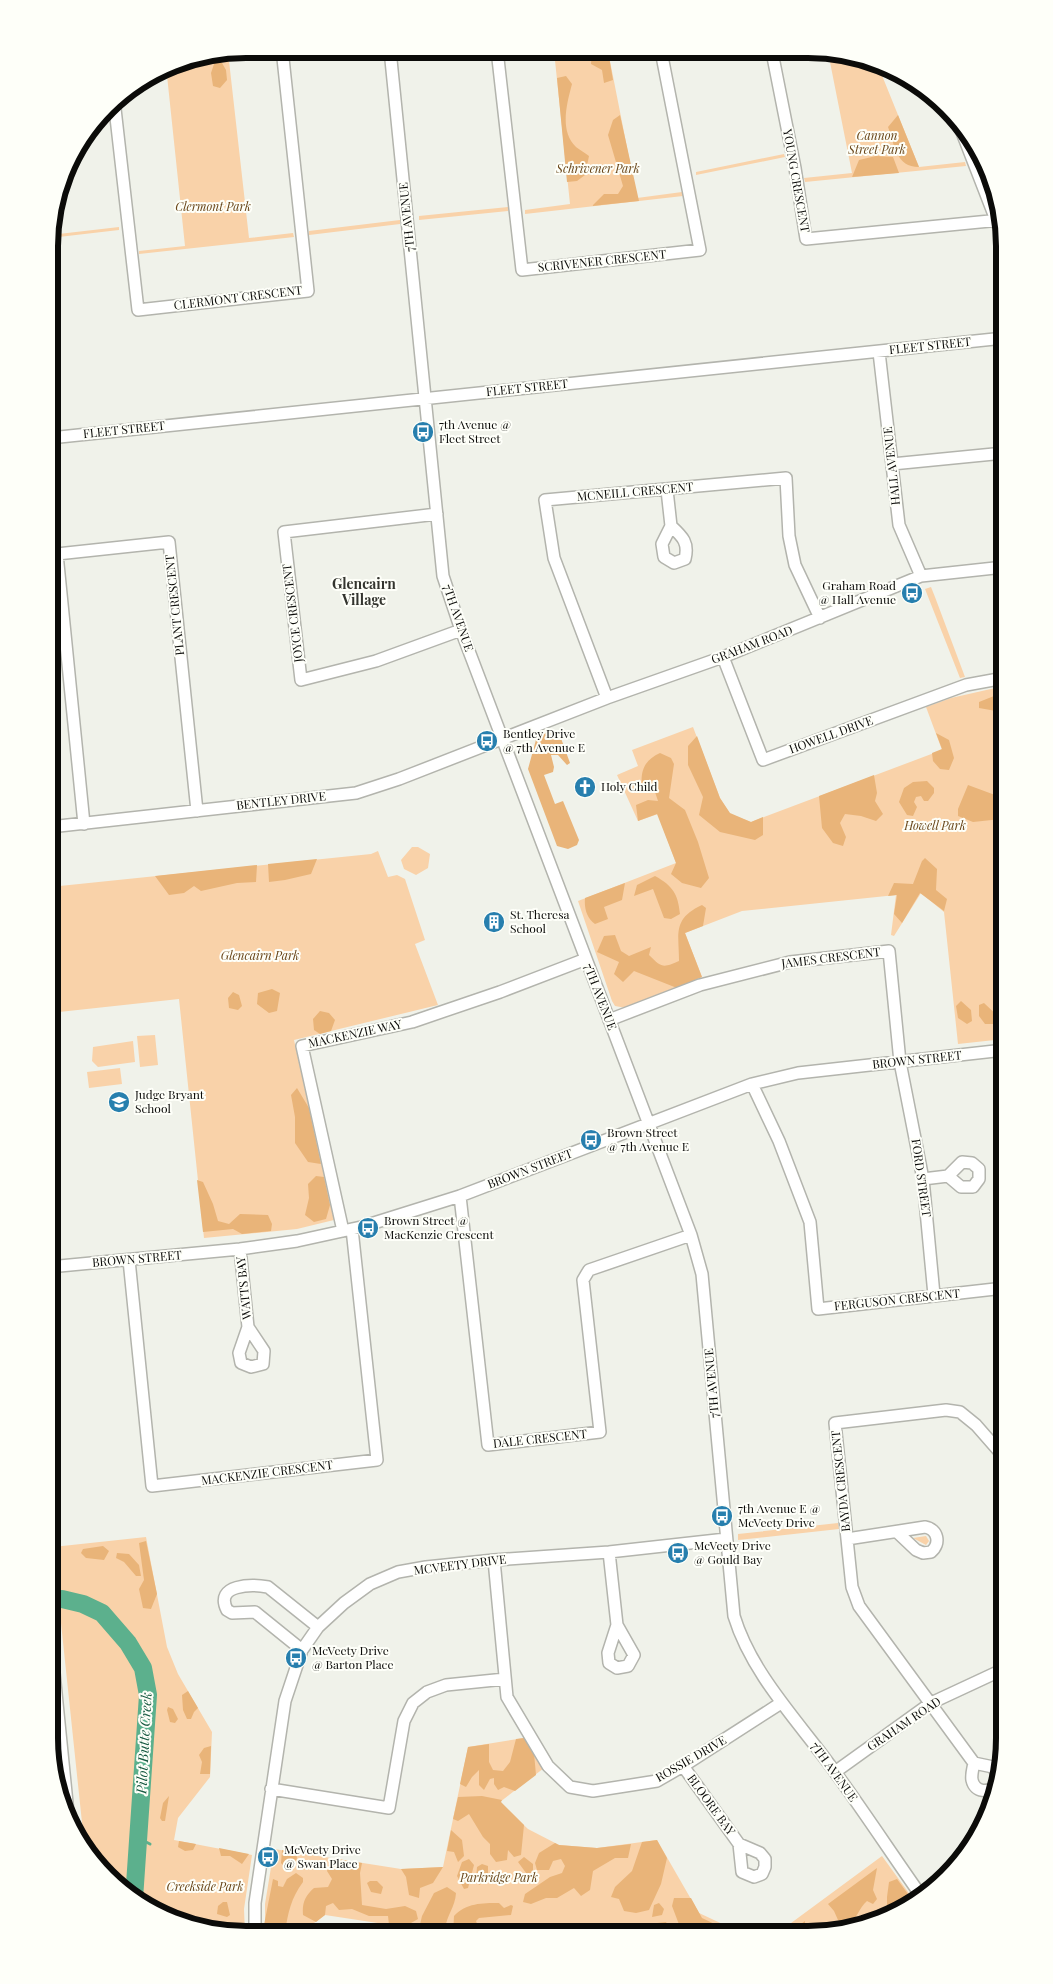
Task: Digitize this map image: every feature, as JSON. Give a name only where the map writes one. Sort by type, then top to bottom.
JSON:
[{"type":"street","name":"CLERMONT CRESCENT","points":[[115,109],[138,310],[308,291],[283,58]]},
{"type":"street","name":"7TH AVENUE","points":[[391,58],[443,576],[461,630],[691,1235],[702,1274],[734,1616],[741,1637],[781,1703],[835,1772],[918,1891]]},
{"type":"street","name":"SCRIVENER CRESCENT","points":[[498,58],[522,270],[700,250],[662,58]]},
{"type":"street","name":"YOUNG CRESCENT","points":[[773,58],[795,168],[806,239],[994,221]]},
{"type":"street","points":[[971,152],[988,195]]},
{"type":"street","name":"FLEET STREET","points":[[58,437],[996,339]]},
{"type":"street","name":"HALL AVENUE","points":[[879,352],[899,525],[921,576]]},
{"type":"street","points":[[892,464],[996,454]]},
{"type":"street","name":"MCNEILL CRESCENT","points":[[607,698],[554,558],[545,500],[786,478],[789,536],[795,566],[820,618]]},
{"type":"street","points":[[667,490],[672,526]]},
{"type":"street","name":"JOYCE CRESCENT","points":[[437,514],[284,532],[301,680],[376,661],[461,630]]},
{"type":"street","name":"PLANT CRESCENT","points":[[58,554],[169,542],[197,811]]},
{"type":"street","name":"PLANT CRESCENT","points":[[58,564],[84,824]]},
{"type":"street","name":"GRAHAM ROAD","points":[[503,739],[607,698],[723,657],[921,576],[996,568]]},
{"type":"street","name":"HOWELL DRIVE","points":[[723,657],[763,760],[966,685],[996,679]]},
{"type":"street","name":"BENTLEY DRIVE","points":[[58,826],[356,793],[399,780],[503,739]]},
{"type":"street","name":"JAMES CRESCENT","points":[[609,1020],[700,985],[790,962],[889,951],[900,1062]]},
{"type":"street","name":"MACKENZIE WAY","points":[[347,1230],[302,1046],[412,1022],[500,992],[586,959]]},
{"type":"street","name":"BROWN STREET","points":[[58,1266],[240,1249],[297,1241],[347,1230],[460,1196],[752,1084],[798,1073],[996,1051]]},
{"type":"street","name":"FORD STREET","points":[[900,1062],[923,1180],[934,1295]]},
{"type":"street","name":"FERGUSON CRESCENT","points":[[752,1084],[779,1140],[810,1222],[818,1309],[996,1289]]},
{"type":"street","points":[[923,1180],[948,1176]]},
{"type":"street","name":"DALE CRESCENT","points":[[460,1196],[488,1445],[600,1432],[583,1280],[589,1270],[691,1235]]},
{"type":"street","name":"MACKENZIE CRESCENT","points":[[129,1260],[152,1486],[377,1460],[347,1230]]},
{"type":"street","name":"WATTS BAY","points":[[240,1249],[248,1326]]},
{"type":"street","name":"BAYDA CRESCENT","points":[[974,1763],[860,1606],[852,1587],[835,1423],[946,1410],[960,1412],[976,1425],[996,1448]]},
{"type":"street","points":[[847,1539],[897,1532]]},
{"type":"street","name":"MCVEETY DRIVE","points":[[255,1926],[255,1903],[285,1701],[302,1650],[318,1627],[344,1603],[370,1584],[398,1572],[426,1567],[609,1552],[726,1538]]},
{"type":"street","points":[[609,1552],[617,1625]]},
{"type":"street","name":"ROSSIE DRIVE","points":[[494,1560],[507,1698],[548,1766],[570,1787],[593,1791],[657,1781],[781,1703]]},
{"type":"street","points":[[302,1650],[255,1612],[232,1613],[227,1610],[224,1598],[226,1592],[231,1589],[258,1585],[268,1587],[318,1627]]},
{"type":"street","name":"GRAHAM ROAD","points":[[835,1772],[930,1703],[996,1673]]},
{"type":"street","points":[[271,1789],[389,1808],[404,1721],[413,1703],[427,1692],[446,1685],[505,1679]]},
{"type":"street","points":[[58,1713],[66,1797]]},
{"type":"street","points":[[988,1790],[984,1791],[976,1787],[972,1779],[974,1763],[993,1767]]},
{"type":"street","name":"BLOORE BAY","points":[[683,1766],[739,1844]]},
{"type":"green space","name":"Clermont Park","points":[[229,58],[249,238],[293,233],[294,237],[139,254],[139,251],[185,246],[167,75],[185,67]]},
{"type":"green space","name":"Schrivener Park","points":[[555,58],[609,58],[637,198],[682,192],[683,196],[525,214],[525,210],[570,204]]},
{"type":"green space","name":"Cannon Street Park","points":[[829,59],[868,67],[881,72],[919,167],[965,162],[966,166],[805,182],[804,178],[852,173]]},
{"type":"green space","points":[[784,154],[785,157],[696,175],[696,172]]},
{"type":"green space","points":[[508,207],[508,211],[419,220],[419,216]]},
{"type":"green space","points":[[400,220],[400,224],[309,235],[309,231]]},
{"type":"green space","points":[[119,227],[119,230],[58,237],[58,234]]},
{"type":"green space","points":[[931,587],[965,677],[960,678],[925,589]]},
{"type":"green space","name":"Howell Park","points":[[996,688],[996,1040],[958,1044],[944,912],[921,893],[894,936],[891,935],[896,895],[742,911],[685,933],[702,977],[626,1008],[615,1006],[578,901],[676,863],[658,814],[638,821],[617,775],[638,766],[632,750],[693,727],[720,798],[730,814],[751,822],[942,750],[926,707],[951,698]]},
{"type":"green space","points":[[412,847],[418,847],[430,854],[428,868],[416,875],[404,869],[401,860]]},
{"type":"green space","name":"Glencairn Park","points":[[378,851],[388,877],[397,875],[405,879],[425,940],[415,944],[438,1005],[294,1040],[334,1220],[297,1229],[204,1238],[179,999],[58,1012],[58,886],[371,854]]},
{"type":"green space","points":[[155,1035],[158,1065],[140,1067],[137,1036]]},
{"type":"green space","points":[[133,1041],[135,1062],[98,1067],[92,1061],[93,1047]]},
{"type":"green space","points":[[120,1068],[122,1084],[89,1088],[87,1072]]},
{"type":"green space","points":[[838,1523],[839,1529],[738,1540],[738,1534]]},
{"type":"green space","points":[[926,1536],[929,1541],[926,1545],[913,1538]]},
{"type":"green space","name":"Creekside Park","points":[[146,1537],[167,1647],[178,1674],[212,1732],[210,1777],[178,1818],[174,1840],[252,1855],[244,1909],[245,1926],[221,1925],[185,1917],[151,1901],[131,1888],[112,1872],[83,1833],[58,1594],[58,1546]]},
{"type":"green space","name":"Parkridge Park","points":[[524,1738],[544,1768],[500,1802],[528,1829],[559,1845],[597,1848],[657,1840],[699,1913],[727,1926],[397,1926],[325,1915],[310,1926],[265,1926],[265,1904],[274,1849],[401,1869],[443,1867],[468,1747]]},
{"type":"green space","points":[[882,1856],[911,1896],[868,1917],[844,1923],[820,1926],[787,1926]]},
{"type":"shaded area","points":[[591,58],[609,58],[613,80],[604,83],[602,70],[591,64]]},
{"type":"shaded area","points":[[215,61],[222,63],[226,70],[227,80],[220,88],[213,86],[211,73]]},
{"type":"shaded area","points":[[566,76],[572,84],[566,117],[568,133],[576,147],[589,156],[585,175],[577,181],[567,182],[557,78]]},
{"type":"shaded area","points":[[620,115],[639,201],[592,206],[604,194],[618,194],[623,186],[608,135],[613,120]]},
{"type":"shaded area","points":[[898,115],[919,167],[905,163],[897,154],[888,127]]},
{"type":"shaded area","points":[[876,156],[893,157],[899,173],[852,177],[859,160]]},
{"type":"shaded area","points":[[994,696],[996,697],[996,711],[979,708],[979,702]]},
{"type":"shaded area","points":[[558,730],[570,763],[567,765],[558,755],[551,755],[554,767],[553,772],[544,775],[555,804],[563,801],[579,840],[577,845],[568,849],[557,846],[528,769],[537,736]]},
{"type":"shaded area","points":[[936,733],[949,740],[954,758],[949,770],[940,769],[933,761],[932,753],[942,749]]},
{"type":"shaded area","points":[[697,736],[720,798],[730,813],[751,822],[763,817],[763,835],[755,840],[720,832],[699,815],[703,797],[688,765],[688,746]]},
{"type":"shaded area","points":[[660,753],[671,758],[674,764],[669,798],[685,810],[698,842],[709,878],[701,888],[682,883],[671,874],[676,863],[657,814],[638,821],[636,805],[648,800],[658,801],[655,792],[642,787],[642,776],[647,762]]},
{"type":"shaded area","points":[[874,775],[877,793],[875,801],[883,814],[876,821],[861,816],[845,814],[840,823],[846,837],[843,846],[833,843],[822,828],[819,796]]},
{"type":"shaded area","points":[[927,781],[934,788],[934,793],[928,801],[924,801],[921,796],[916,797],[914,802],[917,807],[913,816],[907,815],[899,802],[904,788],[913,782]]},
{"type":"shaded area","points":[[968,785],[996,796],[996,820],[973,822],[958,816],[958,809]]},
{"type":"shaded area","points":[[925,858],[937,869],[936,890],[947,899],[944,911],[920,893],[902,923],[894,914],[897,895],[888,896],[894,883],[913,884]]},
{"type":"shaded area","points":[[317,859],[311,874],[269,882],[268,864]]},
{"type":"shaded area","points":[[257,865],[256,882],[237,883],[201,891],[194,886],[184,893],[169,895],[155,876]]},
{"type":"shaded area","points":[[655,876],[674,891],[678,901],[680,914],[671,919],[664,918],[653,889],[634,896],[637,885]]},
{"type":"shaded area","points":[[625,883],[622,900],[604,907],[608,919],[595,924],[587,913],[585,898]]},
{"type":"shaded area","points":[[702,905],[706,908],[703,926],[685,933],[702,977],[677,988],[634,971],[623,982],[614,974],[619,962],[597,952],[604,936],[615,935],[621,951],[629,956],[651,947],[649,955],[663,966],[679,961],[679,928],[692,910]]},
{"type":"shaded area","points":[[272,989],[280,993],[277,1011],[269,1013],[257,1004],[258,993]]},
{"type":"shaded area","points":[[233,992],[239,995],[242,1006],[238,1010],[229,1008],[228,998]]},
{"type":"shaded area","points":[[961,1001],[971,1010],[972,1021],[967,1024],[958,1018],[956,1006]]},
{"type":"shaded area","points":[[984,1003],[996,1014],[996,1024],[985,1024],[979,1016],[979,1005]]},
{"type":"shaded area","points":[[320,1011],[329,1013],[335,1020],[331,1031],[320,1034],[314,1030],[313,1019]]},
{"type":"shaded area","points":[[297,1088],[309,1108],[321,1164],[308,1162],[295,1143],[295,1117],[291,1095]]},
{"type":"shaded area","points":[[316,1176],[324,1177],[330,1205],[326,1219],[314,1222],[305,1215],[309,1198],[308,1184]]},
{"type":"shaded area","points":[[197,1180],[203,1182],[218,1221],[229,1224],[240,1214],[268,1215],[272,1224],[271,1231],[242,1234],[233,1229],[203,1232]]},
{"type":"shaded area","points":[[146,1541],[157,1594],[151,1609],[143,1608],[139,1589],[144,1580],[139,1543]]},
{"type":"shaded area","points":[[103,1546],[109,1551],[104,1560],[86,1558],[81,1553],[83,1549]]},
{"type":"shaded area","points":[[117,1553],[129,1554],[139,1565],[141,1576],[136,1576],[124,1562],[116,1558]]},
{"type":"shaded area","points":[[188,1691],[198,1708],[191,1719],[187,1719],[183,1710],[182,1695]]},
{"type":"shaded area","points":[[168,1707],[173,1709],[178,1719],[175,1723],[170,1722]]},
{"type":"shaded area","points":[[524,1738],[534,1753],[536,1775],[515,1791],[504,1787],[498,1790],[494,1784],[494,1778],[490,1779],[484,1790],[479,1785],[479,1770],[466,1787],[460,1784],[468,1747],[489,1744],[489,1762],[493,1770],[503,1771],[510,1762],[516,1739]]},
{"type":"shaded area","points":[[211,1746],[210,1774],[200,1774],[202,1762],[199,1755],[204,1748]]},
{"type":"shaded area","points":[[169,1796],[165,1821],[162,1821],[160,1818],[163,1803]]},
{"type":"shaded area","points":[[482,1796],[502,1800],[501,1802],[524,1825],[521,1855],[514,1857],[508,1850],[507,1860],[496,1862],[490,1854],[490,1844],[483,1837],[469,1814],[458,1821],[453,1819],[458,1797]]},
{"type":"shaded area","points":[[451,1830],[462,1840],[464,1856],[458,1862],[454,1852],[447,1851]]},
{"type":"shaded area","points":[[657,1840],[667,1858],[661,1884],[649,1910],[636,1913],[624,1911],[619,1899],[611,1897],[615,1887],[632,1871],[642,1842]]},
{"type":"shaded area","points":[[179,1841],[196,1844],[193,1850],[185,1851],[178,1847]]},
{"type":"shaded area","points":[[555,1843],[559,1845],[597,1848],[631,1844],[628,1858],[615,1858],[593,1871],[590,1890],[581,1896],[574,1888],[557,1898],[546,1898],[531,1904],[523,1902],[525,1894],[550,1877],[562,1873],[565,1866],[561,1859],[553,1861],[549,1870],[537,1870],[535,1863],[539,1853]]},
{"type":"shaded area","points":[[219,1848],[249,1854],[242,1864],[230,1856],[221,1856]]},
{"type":"shaded area","points":[[282,1850],[296,1853],[297,1858],[293,1868],[286,1869],[281,1863]]},
{"type":"shaded area","points":[[524,1857],[533,1864],[533,1878],[529,1877],[518,1862]]},
{"type":"shaded area","points":[[331,1858],[362,1863],[360,1873],[362,1905],[386,1909],[405,1906],[416,1911],[418,1919],[406,1926],[389,1925],[388,1916],[369,1916],[352,1909],[339,1910],[333,1903],[326,1906],[325,1915],[316,1922],[303,1915],[303,1907],[308,1894],[314,1888],[328,1887],[332,1879],[327,1871]]},
{"type":"shaded area","points":[[469,1859],[474,1865],[468,1888],[464,1889],[457,1876],[462,1862]]},
{"type":"shaded area","points":[[482,1864],[488,1866],[488,1880],[479,1885],[476,1879],[477,1867]]},
{"type":"shaded area","points":[[443,1867],[433,1883],[420,1888],[419,1898],[409,1895],[406,1877],[401,1869]]},
{"type":"shaded area","points":[[877,1868],[873,1890],[877,1899],[873,1904],[867,1901],[853,1921],[844,1923],[838,1920],[828,1904]]},
{"type":"shaded area","points":[[296,1873],[303,1878],[303,1882],[291,1906],[286,1926],[264,1926],[273,1879],[278,1881],[278,1886],[283,1887],[287,1879]]},
{"type":"shaded area","points":[[897,1879],[910,1896],[887,1909],[887,1897],[889,1882]]},
{"type":"shaded area","points":[[377,1881],[383,1887],[381,1894],[371,1892],[367,1883]]},
{"type":"shaded area","points":[[447,1887],[456,1893],[446,1926],[420,1926],[422,1916],[434,1893]]},
{"type":"shaded area","points":[[674,1898],[691,1898],[702,1918],[719,1926],[680,1926],[672,1906]]},
{"type":"shaded area","points":[[223,1902],[227,1902],[230,1915],[227,1917],[217,1914],[218,1906]]},
{"type":"shaded area","points":[[486,1903],[499,1903],[504,1908],[511,1905],[513,1906],[511,1915],[479,1918],[476,1921],[478,1926],[453,1926],[454,1916],[464,1908]]},
{"type":"shaded area","points":[[659,1903],[664,1909],[662,1915],[652,1917],[654,1905]]},
{"type":"shaded area","points":[[805,1921],[805,1926],[798,1926]]},
{"type":"shaded area","points":[[666,1922],[668,1926],[657,1926],[657,1923]]},
{"type":"waterway","name":"Pilot Butte Creek","points":[[62,1599],[83,1604],[102,1613],[128,1643],[143,1668],[148,1695],[135,1891]]},
{"type":"waterway","points":[[139,1830],[144,1841],[150,1844]]},
{"type":"place","name":"7th Avenue @ Fleet Street","points":[[423,432]]},
{"type":"place","name":"Graham Road @ Hall Avenue","points":[[912,593]]},
{"type":"place","name":"Bentley Drive @ 7th Avenue E","points":[[487,741]]},
{"type":"place","name":"Holy Child","points":[[585,787]]},
{"type":"place","name":"St. Theresa School","points":[[494,922]]},
{"type":"place","name":"Judge Bryant School","points":[[119,1102]]},
{"type":"place","name":"Brown Street @ 7th Avenue E","points":[[591,1140]]},
{"type":"place","name":"Brown Street @ MacKenzie Crescent","points":[[368,1228]]},
{"type":"place","name":"7th Avenue E @ McVeety Drive","points":[[722,1516]]},
{"type":"place","name":"McVeety Drive @ Gould Bay","points":[[678,1553]]},
{"type":"place","name":"McVeety Drive @ Barton Place","points":[[296,1658]]},
{"type":"place","name":"McVeety Drive @ Swan Place","points":[[268,1857]]},
{"type":"district","name":"Glencairn Village","points":[[364,592]]}]
